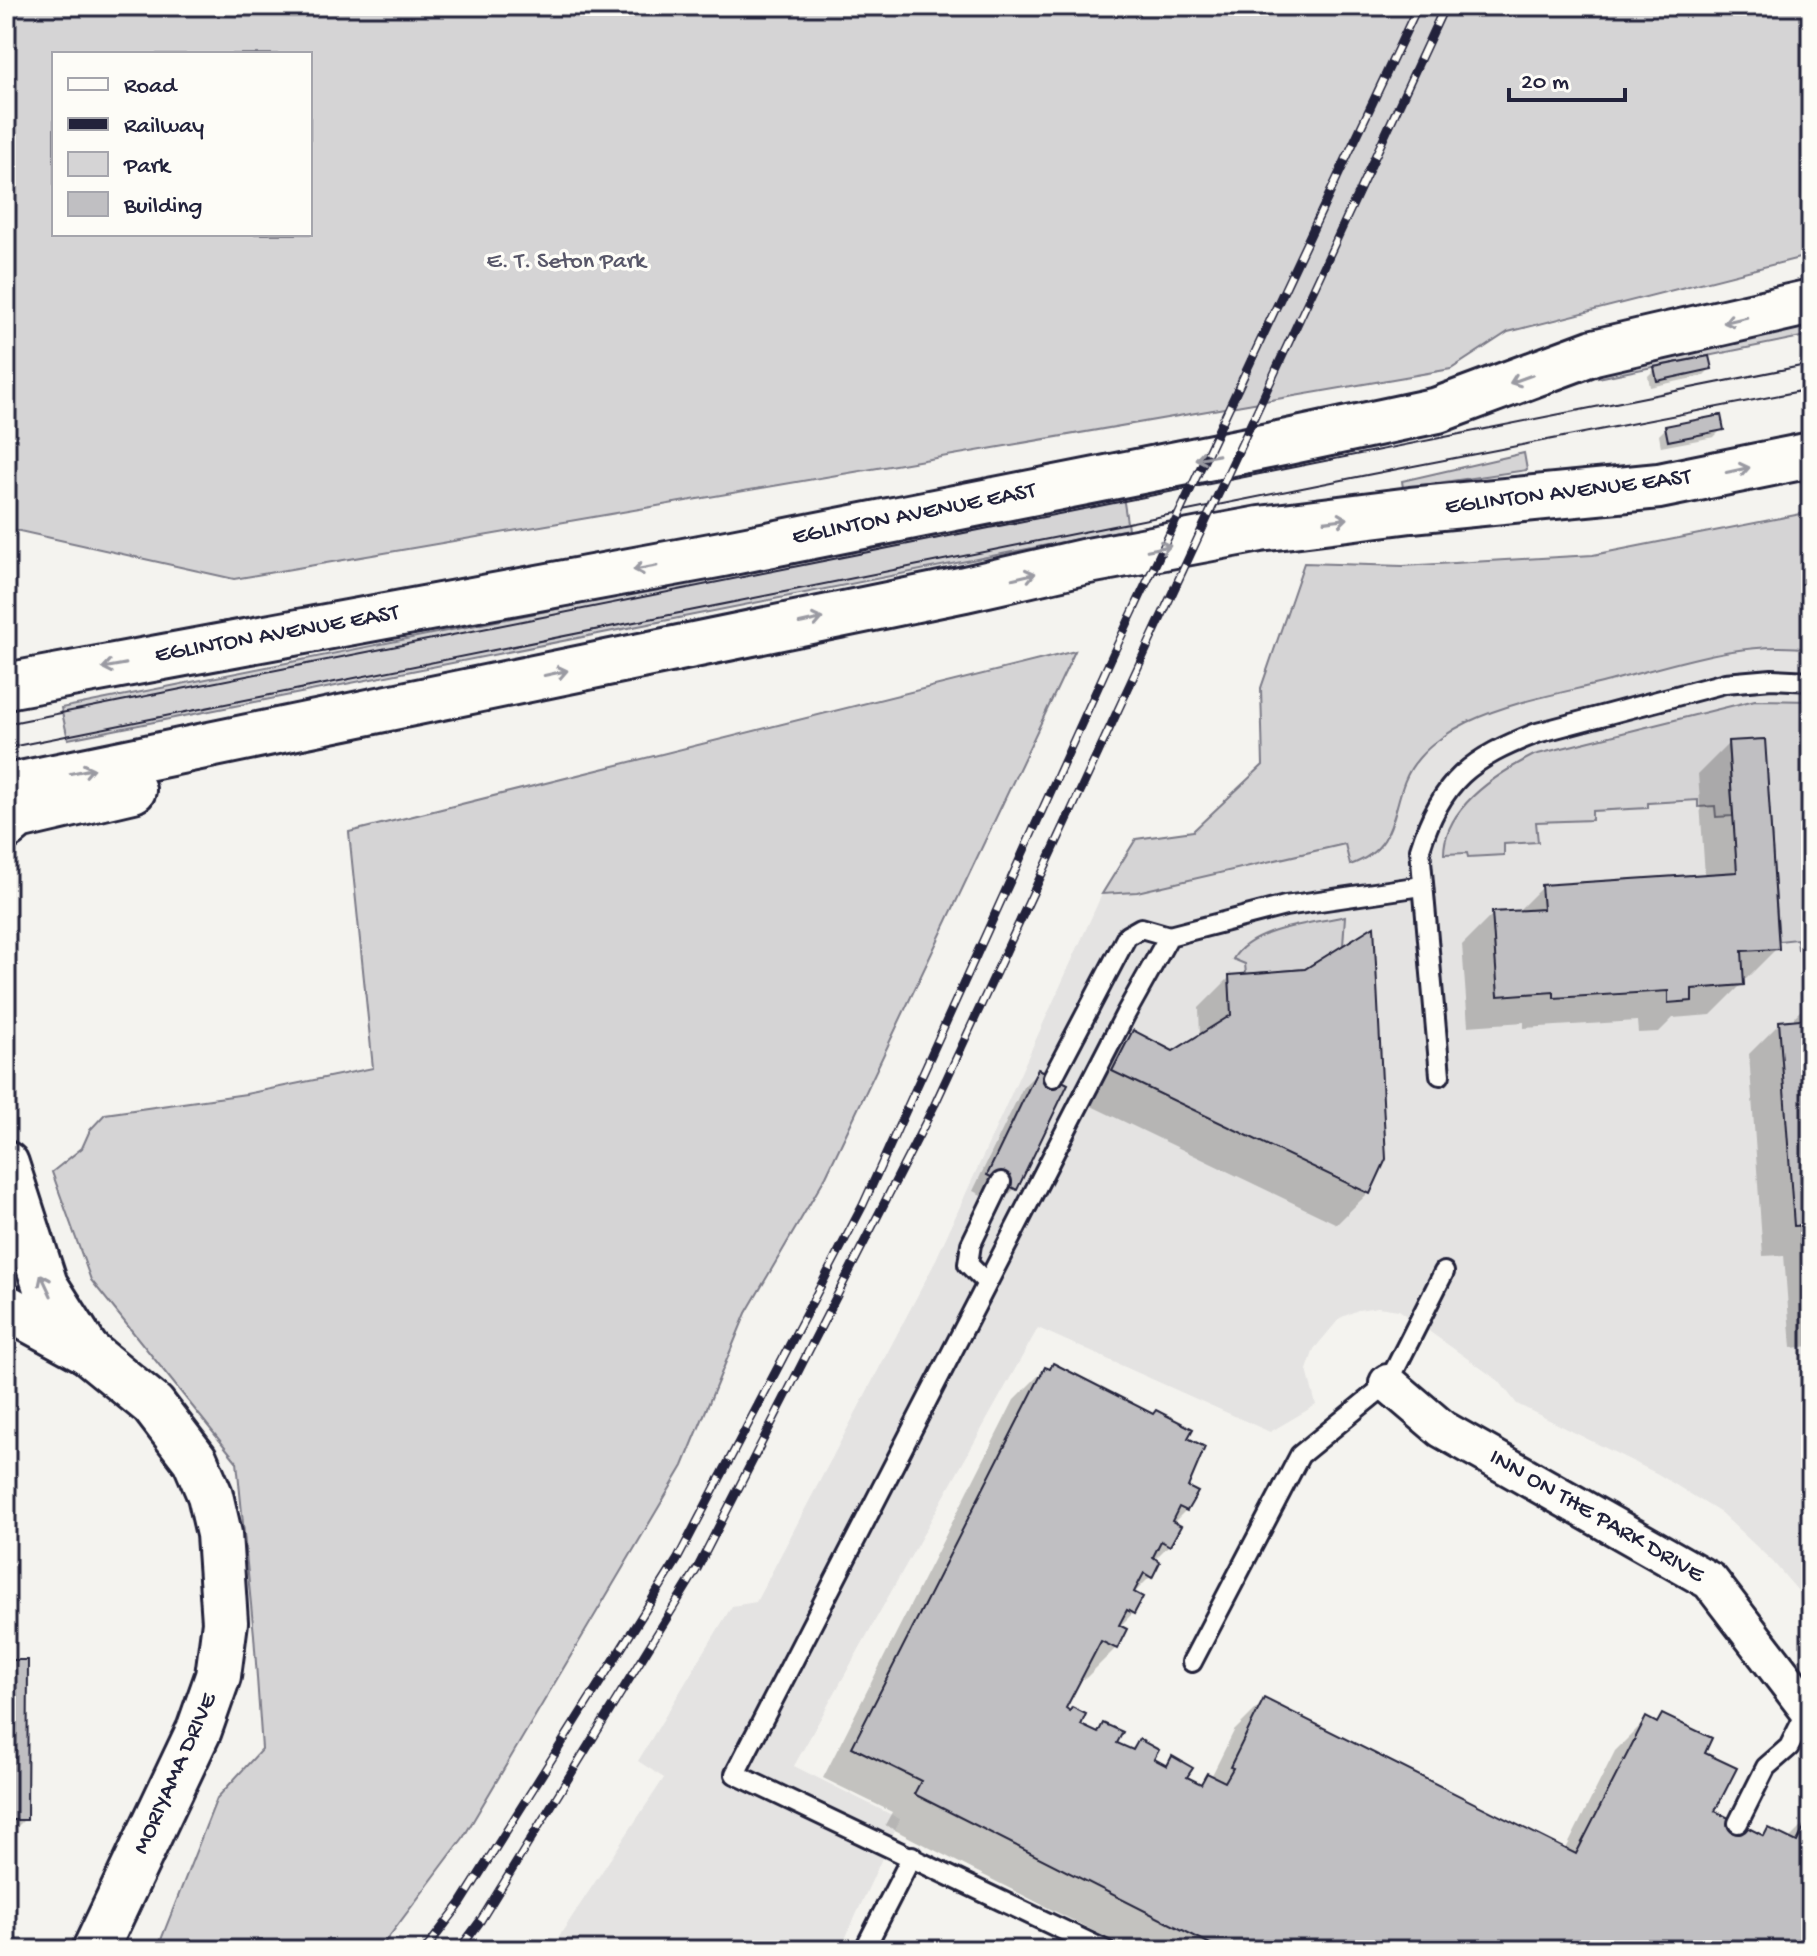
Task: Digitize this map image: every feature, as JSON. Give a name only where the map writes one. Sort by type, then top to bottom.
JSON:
[{"type":"main road","name":"EGLINTON AVENUE EAST","points":[[6,686],[706,557],[1283,443],[1438,410],[1594,352],[1811,302]]},
{"type":"main road","name":"EGLINTON AVENUE EAST","points":[[6,787],[1083,562],[1260,529],[1411,510],[1659,486],[1811,455]]},
{"type":"main road","points":[[6,827],[18,817],[325,742],[488,687]]},
{"type":"main road","points":[[6,1164],[45,1285],[87,1351]]},
{"type":"main road","points":[[6,1307],[87,1351]]},
{"type":"main road","name":"MORIYAMA DRIVE","points":[[87,1351],[153,1405],[195,1460],[210,1495],[219,1534],[225,1622],[218,1676],[199,1730],[95,1950]]},
{"type":"street","name":"INN ON THE PARK DRIVE","points":[[1388,1383],[1442,1429],[1710,1581],[1810,1711]]},
{"type":"lane","points":[[1440,1075],[1420,849],[1439,800],[1465,771],[1508,744],[1537,733],[1725,683],[1772,679],[1811,681]]},
{"type":"lane","points":[[1053,1077],[1127,936],[1141,928],[1169,936],[1285,906],[1422,886]]},
{"type":"lane","points":[[1105,1950],[735,1774],[1118,1029],[1169,936]]},
{"type":"lane","points":[[987,1283],[968,1264],[971,1244],[1001,1182]]},
{"type":"lane","points":[[1192,1662],[1300,1455],[1388,1383],[1444,1272]]},
{"type":"lane","points":[[1738,1823],[1766,1767],[1789,1747],[1810,1711]]},
{"type":"lane","points":[[864,1950],[912,1856]]},
{"type":"shaded area","points":[[1811,512],[1811,1606],[1773,1562],[1721,1513],[1658,1474],[1517,1404],[1499,1381],[1399,1310],[1378,1307],[1358,1310],[1340,1318],[1314,1349],[1307,1370],[1316,1405],[1270,1432],[1038,1328],[794,1766],[900,1819],[840,1950],[550,1950],[664,1778],[638,1761],[732,1606],[756,1602],[933,1266],[1102,894],[1136,839],[1193,831],[1263,765],[1261,688],[1304,563],[1403,566],[1593,555]]},
{"type":"green space","name":"E. T. Seton Park","points":[[6,6],[1811,6],[1811,255],[1508,332],[1451,369],[234,579],[6,528]]},
{"type":"green space","points":[[1811,325],[1811,335],[1598,378],[1599,372]]},
{"type":"green space","points":[[1524,453],[1527,470],[1403,488],[1402,481]]},
{"type":"green space","points":[[1123,496],[1128,529],[68,739],[61,708]]},
{"type":"green space","points":[[1811,512],[1811,649],[1758,648],[1706,656],[1517,704],[1468,722],[1442,738],[1419,758],[1402,787],[1389,832],[1381,845],[1350,865],[1345,844],[1137,892],[1102,894],[1136,839],[1193,831],[1263,765],[1261,688],[1304,563],[1403,566],[1593,555]]},
{"type":"green space","points":[[1075,651],[826,1176],[746,1313],[683,1466],[463,1838],[379,1950],[157,1950],[217,1798],[262,1749],[237,1462],[91,1280],[52,1172],[82,1148],[90,1130],[105,1114],[246,1094],[373,1068],[349,832]]},
{"type":"green space","points":[[1755,700],[1811,701],[1811,949],[1798,950],[1797,939],[1779,941],[1764,739],[1728,742],[1733,816],[1716,817],[1715,806],[1698,807],[1698,800],[1648,803],[1648,808],[1592,811],[1592,820],[1536,822],[1538,842],[1504,844],[1504,855],[1468,857],[1467,853],[1444,854],[1446,837],[1463,807],[1504,772],[1534,755]]},
{"type":"green space","points":[[1345,916],[1343,946],[1305,969],[1246,974],[1245,964],[1233,959],[1253,940],[1267,934]]},
{"type":"building","points":[[1709,356],[1712,369],[1657,381],[1654,367]]},
{"type":"building","points":[[1721,415],[1724,430],[1668,441],[1665,426]]},
{"type":"building","points":[[1765,739],[1779,949],[1742,951],[1744,985],[1692,989],[1692,1001],[1668,1003],[1668,991],[1554,998],[1554,992],[1498,996],[1492,912],[1543,909],[1541,885],[1737,872],[1728,741]]},
{"type":"building","points":[[1374,926],[1386,1159],[1370,1194],[1112,1071],[1133,1030],[1173,1051],[1231,1015],[1229,975],[1305,969]]},
{"type":"building","points":[[1811,1018],[1811,1225],[1794,1226],[1779,1021]]},
{"type":"building","points":[[1038,1069],[1068,1084],[1017,1190],[987,1175]]},
{"type":"building","points":[[1053,1363],[1153,1414],[1156,1410],[1193,1429],[1188,1438],[1205,1447],[1188,1487],[1198,1492],[1187,1511],[1179,1507],[1172,1521],[1181,1526],[1170,1546],[1161,1541],[1153,1557],[1160,1562],[1152,1578],[1144,1573],[1134,1592],[1143,1597],[1134,1614],[1127,1610],[1119,1625],[1127,1629],[1117,1649],[1101,1641],[1066,1708],[1070,1711],[1072,1707],[1086,1714],[1081,1725],[1098,1733],[1103,1723],[1123,1732],[1117,1743],[1133,1750],[1139,1739],[1159,1750],[1154,1759],[1167,1766],[1172,1756],[1193,1768],[1187,1777],[1201,1784],[1207,1773],[1225,1782],[1264,1698],[1576,1854],[1646,1717],[1657,1723],[1662,1714],[1712,1738],[1705,1753],[1737,1768],[1715,1811],[1764,1836],[1768,1828],[1797,1842],[1811,1814],[1811,1950],[1222,1950],[914,1794],[921,1781],[852,1747],[1045,1367],[1050,1369]]},
{"type":"building","points":[[6,1608],[9,1608],[9,1660],[28,1660],[27,1820],[6,1820]]},
{"type":"tram line","points":[[6,724],[1811,364]]},
{"type":"tram line","points":[[6,748],[1811,389]]},
{"type":"railway","points":[[425,1950],[461,1903],[677,1560],[863,1205],[1113,654],[1418,6]]},
{"type":"railway","points":[[459,1950],[481,1920],[697,1569],[935,1104],[1445,6]]}]
